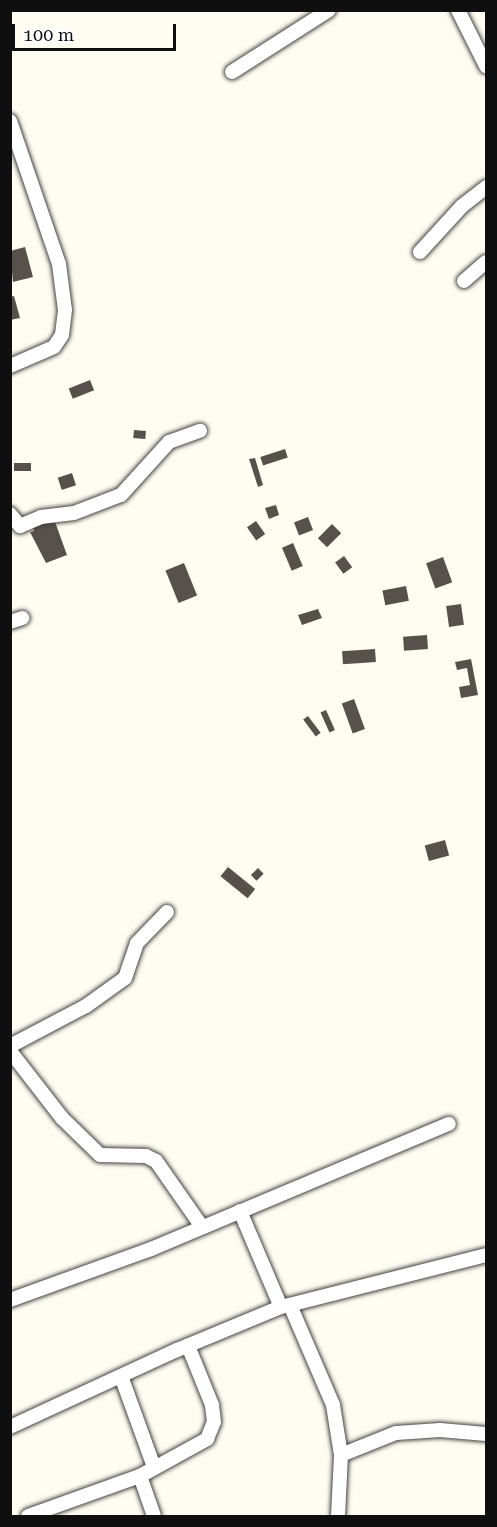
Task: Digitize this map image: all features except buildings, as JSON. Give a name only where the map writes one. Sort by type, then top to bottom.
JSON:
[{"type":"street","points":[[232,72],[329,10]]},
{"type":"street","points":[[458,10],[486,66]]},
{"type":"street","points":[[10,122],[59,264],[65,323],[54,346],[10,366]]},
{"type":"street","points":[[420,252],[462,206],[486,187]]},
{"type":"street","points":[[464,281],[486,262]]},
{"type":"street","points":[[10,514],[20,526],[41,517],[74,513],[121,495],[169,442],[200,431]]},
{"type":"street","points":[[10,1046],[86,1006],[125,978],[137,943],[167,912]]},
{"type":"street","points":[[10,1051],[62,1118],[100,1155],[146,1156],[156,1161],[202,1227]]},
{"type":"street","points":[[10,1300],[202,1227],[449,1124]]},
{"type":"street","points":[[240,1211],[333,1405],[341,1455],[338,1516]]},
{"type":"street","points":[[10,1427],[188,1346],[286,1306],[486,1255]]},
{"type":"street","points":[[37,1515],[140,1476],[207,1439],[213,1431],[212,1405],[188,1346]]},
{"type":"street","points":[[121,1376],[154,1467]]},
{"type":"street","points":[[341,1455],[396,1433],[440,1430],[486,1434]]},
{"type":"street","points":[[140,1476],[154,1516]]}]
